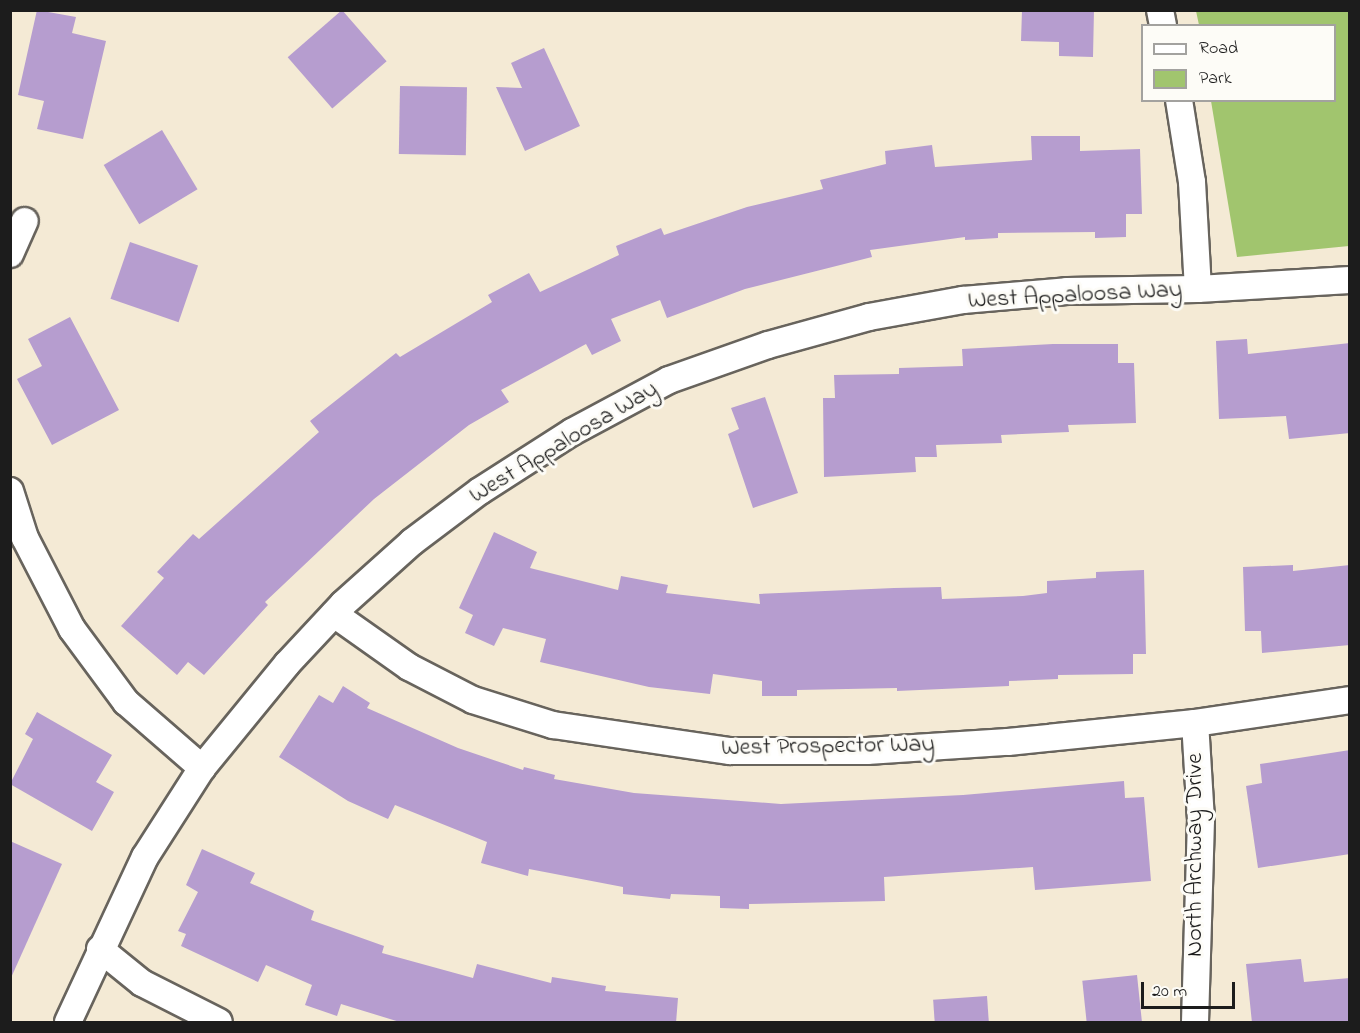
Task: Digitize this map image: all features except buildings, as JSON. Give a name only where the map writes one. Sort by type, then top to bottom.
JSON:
[{"type":"street","points":[[1179,102],[1192,182],[1198,289]]},
{"type":"street","points":[[10,254],[25,221]]},
{"type":"street","name":"West Appaloosa Way","points":[[68,1023],[100,949],[145,857],[202,768],[334,614],[412,542],[480,491],[572,432],[669,380],[768,345],[869,317],[963,300],[1067,291],[1198,289],[1350,280]]},
{"type":"street","points":[[10,491],[18,540],[72,629],[126,702],[202,768]]},
{"type":"street","name":"West Prospector Way","points":[[334,614],[409,667],[473,700],[553,725],[633,740],[730,751],[867,751],[1195,723],[1350,700]]},
{"type":"street","name":"North Archway Drive","points":[[1195,723],[1201,820],[1195,1023]]},
{"type":"street","points":[[100,949],[142,983],[219,1023]]},
{"type":"green space","points":[[1196,11],[1349,11],[1349,246],[1237,257],[1211,102],[1336,102],[1336,24],[1199,24]]}]
